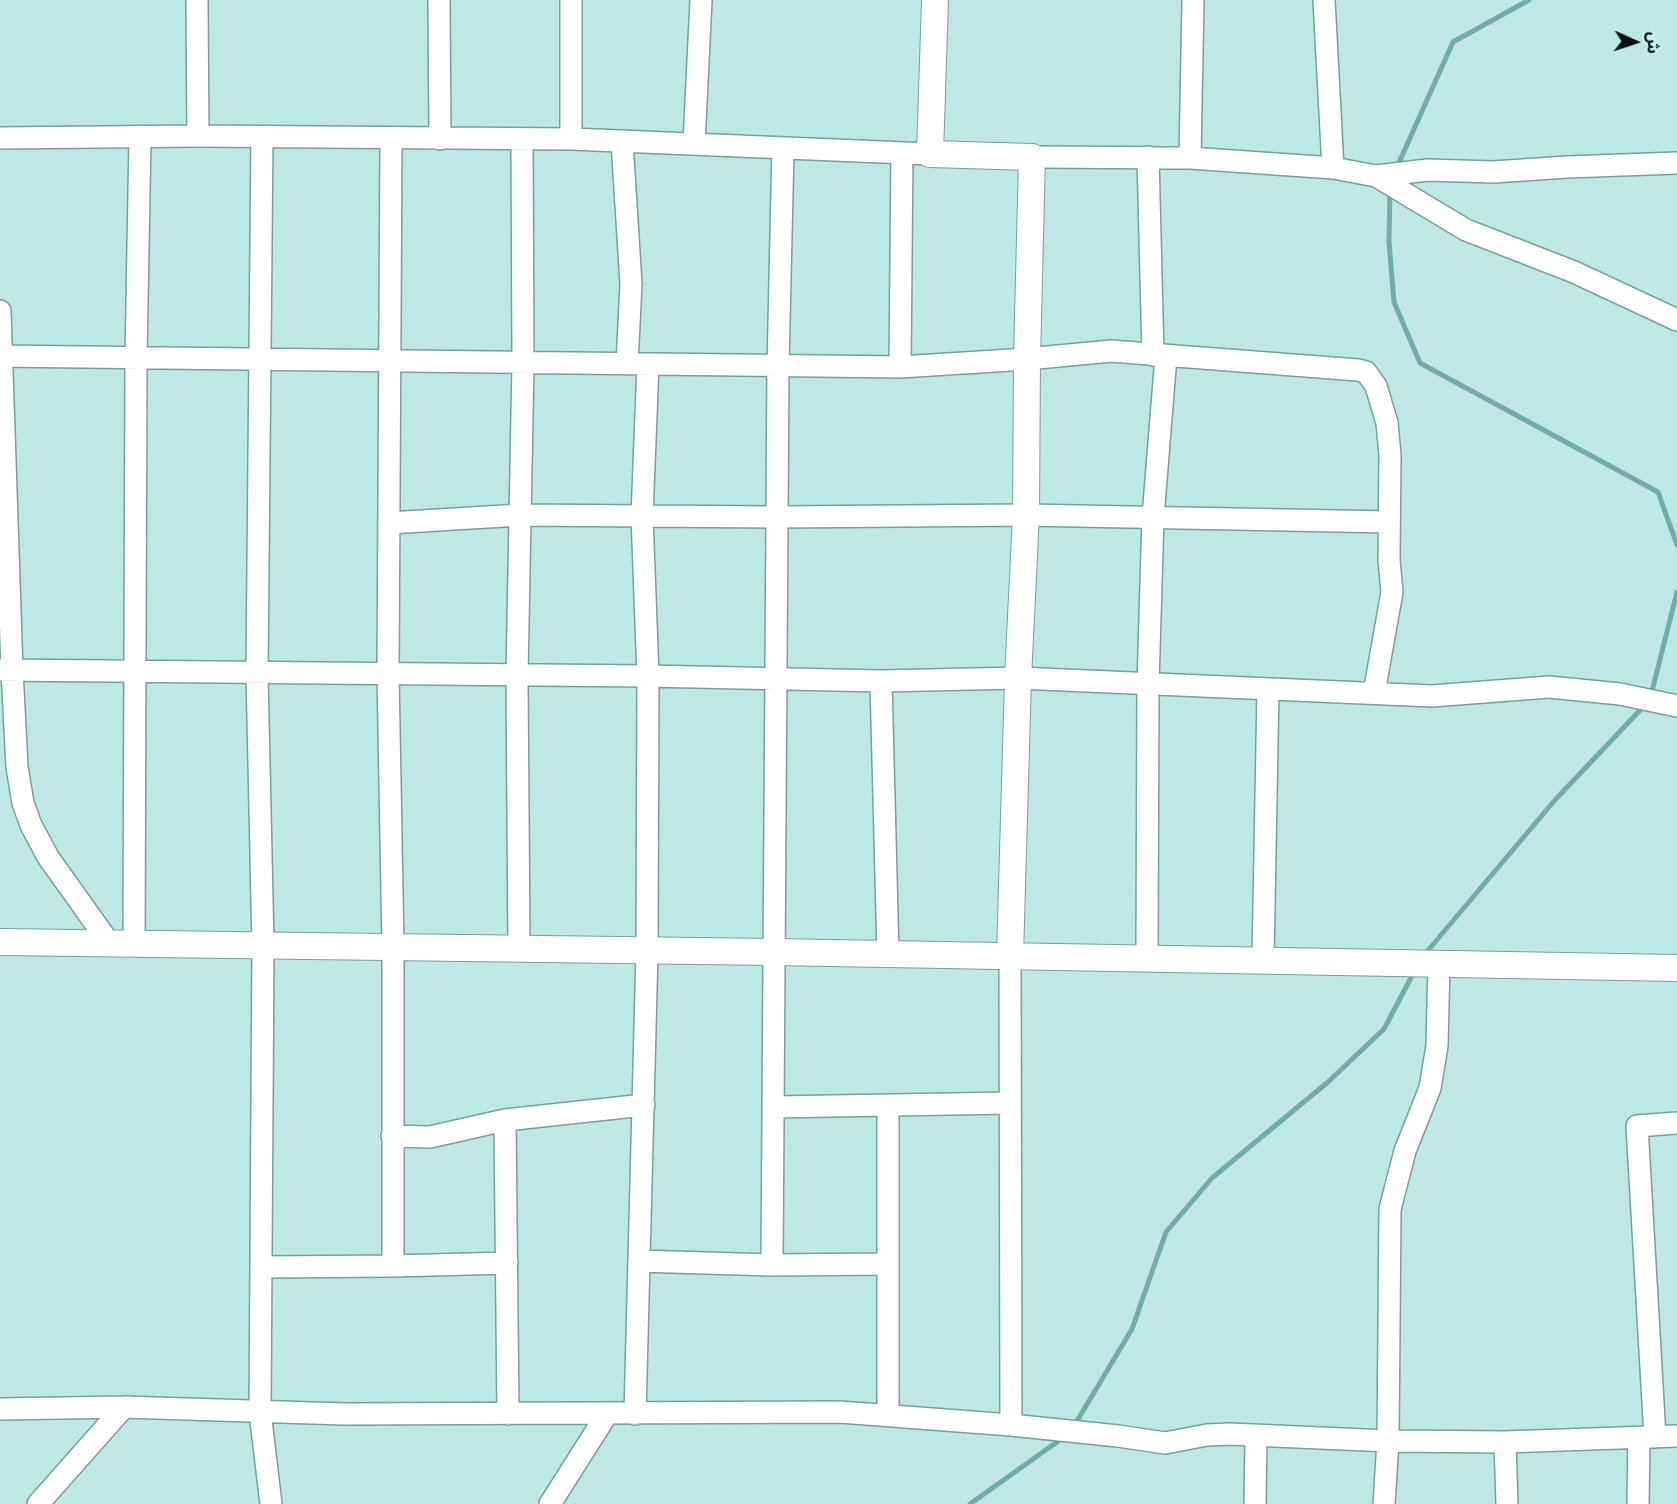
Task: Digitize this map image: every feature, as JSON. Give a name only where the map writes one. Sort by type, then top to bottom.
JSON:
[{"type":"street","points":[[197,0],[198,136]]},
{"type":"street","points":[[440,0],[440,139]]},
{"type":"street","points":[[571,0],[571,139]]},
{"type":"street","points":[[694,144],[701,0]]},
{"type":"street","points":[[930,154],[935,0]]},
{"type":"street","points":[[1190,158],[1193,0]]},
{"type":"street","points":[[1324,0],[1333,168]]},
{"type":"street","points":[[0,138],[198,136],[571,139],[930,154],[1190,158],[1333,168],[1376,176],[1428,170],[1493,172],[1567,166],[1677,163]]},
{"type":"street","points":[[122,944],[134,672],[140,137]]},
{"type":"street","points":[[262,137],[257,673],[263,946],[261,1412],[270,1504]]},
{"type":"street","points":[[391,138],[388,674],[393,947],[393,1266]]},
{"type":"street","points":[[519,948],[517,675],[523,363],[522,139]]},
{"type":"street","points":[[622,141],[631,294],[638,364],[648,676],[647,951],[635,1414]]},
{"type":"street","points":[[772,1265],[778,366],[783,148]]},
{"type":"street","points":[[900,367],[902,153]]},
{"type":"street","points":[[1011,1425],[1010,956],[1018,678],[1026,515],[1032,156]]},
{"type":"street","points":[[1147,958],[1148,684],[1159,355],[1148,157]]},
{"type":"street","points":[[1376,176],[1466,230],[1574,272],[1677,320]]},
{"type":"street","points":[[0,311],[6,670],[23,803],[31,825],[48,858],[122,944]]},
{"type":"street","points":[[2,356],[900,367],[1111,351],[1366,372],[1376,386],[1387,423],[1390,455],[1389,560],[1392,592],[1374,693]]},
{"type":"street","points":[[389,523],[520,515],[777,517],[1026,515],[1389,522]]},
{"type":"street","points":[[6,670],[648,676],[881,681],[1018,678],[1432,696],[1550,687],[1620,694],[1677,706]]},
{"type":"street","points":[[881,681],[888,954]]},
{"type":"street","points":[[1263,960],[1268,689]]},
{"type":"street","points":[[0,942],[519,948],[1677,968]]},
{"type":"street","points":[[1384,1504],[1388,1441],[1390,1209],[1405,1151],[1430,1088],[1437,1046],[1439,963]]},
{"type":"street","points":[[773,1107],[1010,1103]]},
{"type":"street","points":[[392,1136],[430,1137],[506,1120],[644,1105]]},
{"type":"street","points":[[888,1105],[888,1415]]},
{"type":"street","points":[[506,1120],[508,1414]]},
{"type":"street","points":[[1638,1504],[1647,1438],[1637,1126],[1677,1123]]},
{"type":"street","points":[[639,1261],[772,1265],[888,1264]]},
{"type":"street","points":[[261,1268],[507,1263]]},
{"type":"street","points":[[0,1409],[124,1407],[344,1414],[840,1412],[1011,1425],[1165,1443],[1207,1435],[1505,1442],[1677,1436]]},
{"type":"street","points":[[38,1504],[124,1407]]},
{"type":"street","points":[[550,1504],[607,1414]]},
{"type":"street","points":[[1255,1504],[1256,1436]]},
{"type":"street","points":[[1505,1442],[1507,1504]]},
{"type":"waterway","points":[[1397,167],[1453,42],[1529,0]]},
{"type":"waterway","points":[[1390,190],[1389,242],[1394,302],[1420,363],[1658,492],[1677,545]]},
{"type":"waterway","points":[[1651,695],[1677,592]]},
{"type":"waterway","points":[[1425,954],[1555,800],[1645,705]]},
{"type":"waterway","points":[[1074,1426],[1132,1329],[1166,1232],[1212,1178],[1328,1082],[1384,1029],[1414,972]]},
{"type":"waterway","points":[[970,1504],[1064,1437]]}]
